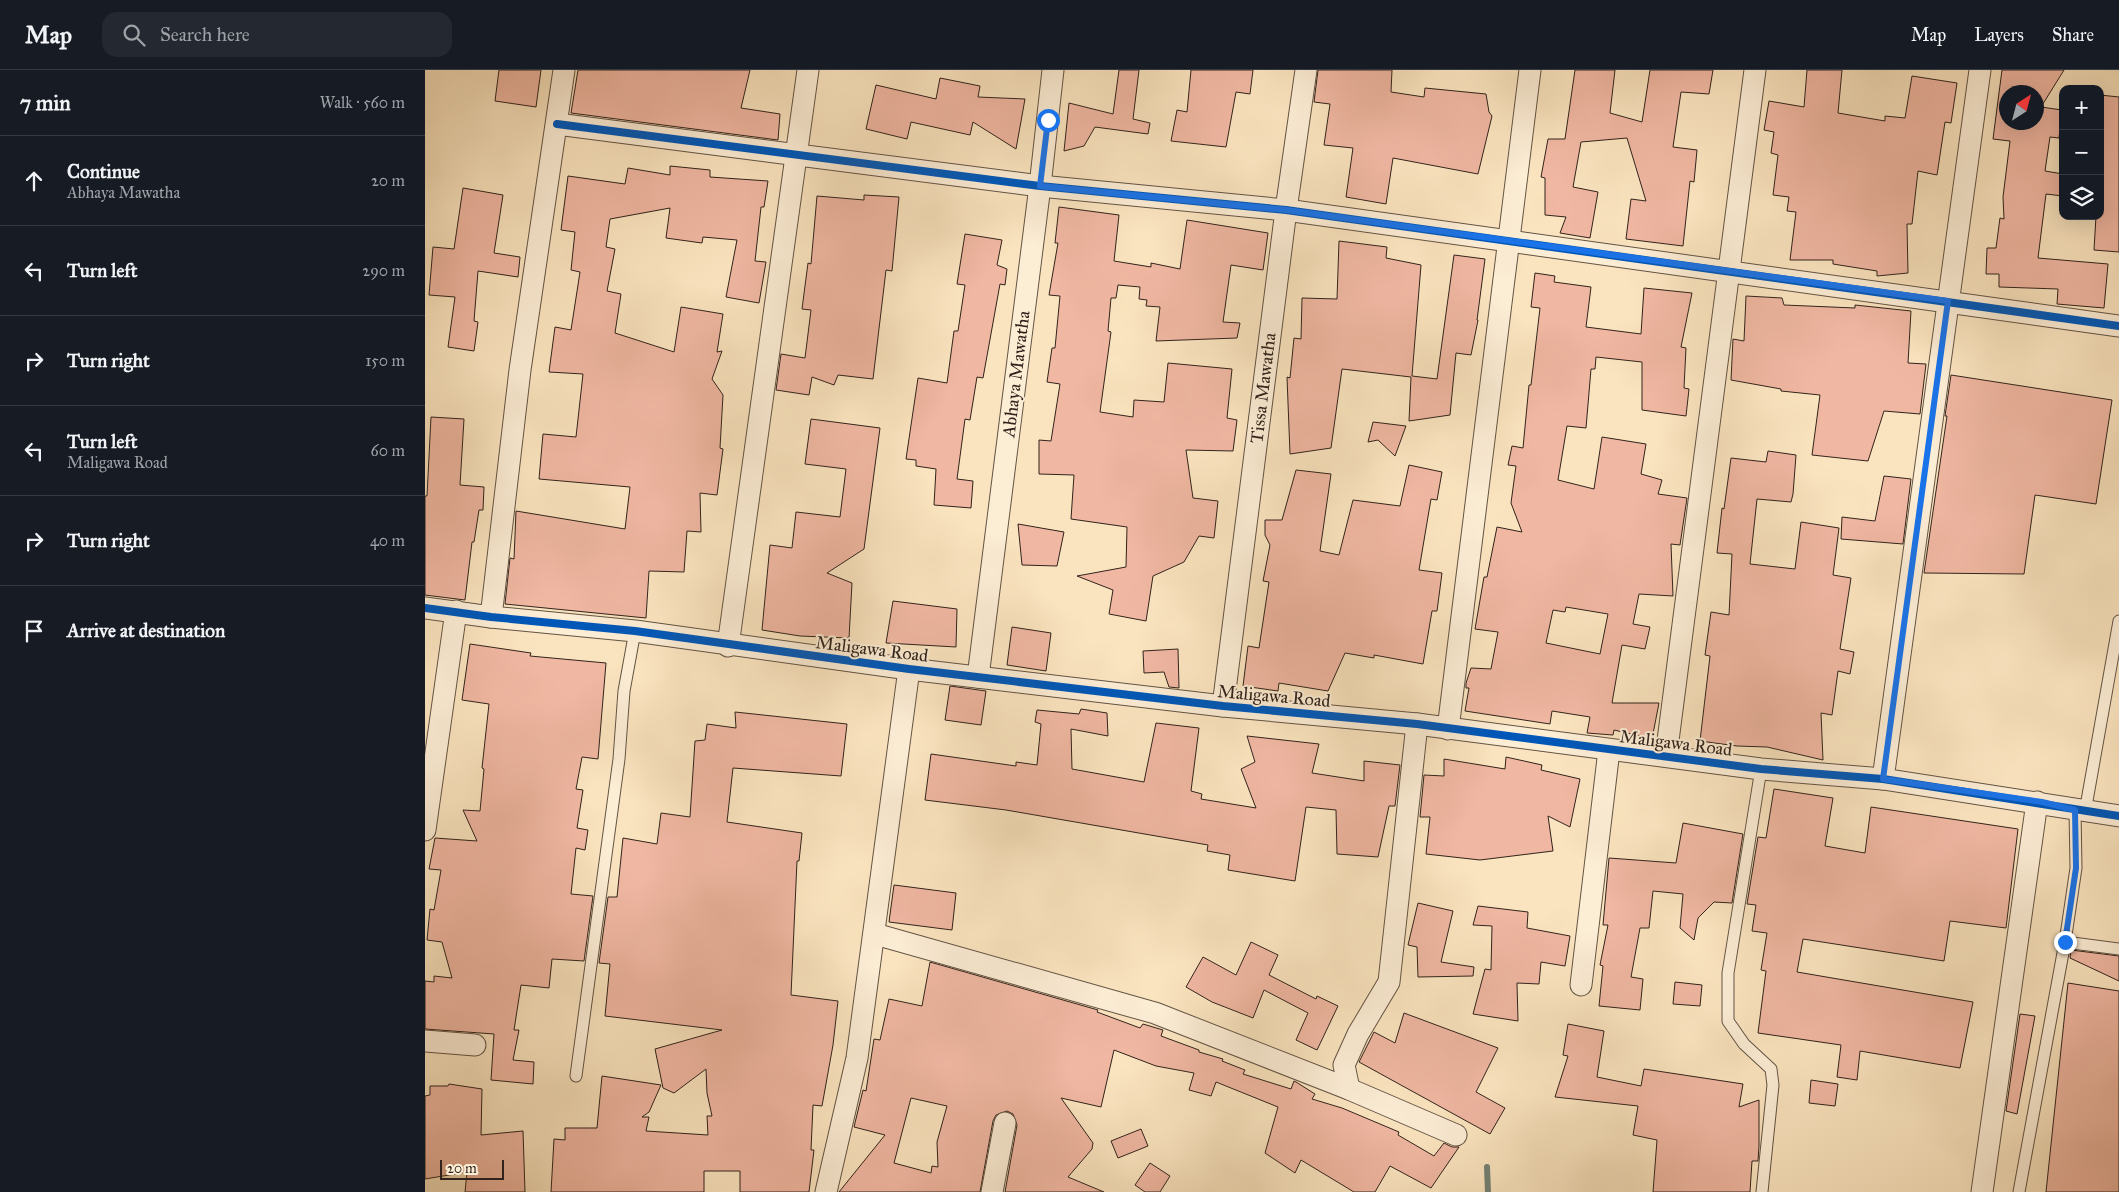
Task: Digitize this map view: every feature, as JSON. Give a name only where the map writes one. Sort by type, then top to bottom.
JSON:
[{"type":"street","points":[[491,617],[520,370],[564,70]]},
{"type":"street","points":[[728,646],[808,70]]},
{"type":"street","name":"Abhaya Mawatha","points":[[978,677],[1053,70]]},
{"type":"street","name":"Tissa Mawatha","points":[[1223,706],[1286,210],[1306,70]]},
{"type":"street","points":[[1448,729],[1530,70]]},
{"type":"street","points":[[1666,756],[1755,70]]},
{"type":"street","points":[[1883,779],[1980,70]]},
{"type":"street","points":[[557,124],[1040,186],[1286,210],[2119,326]]},
{"type":"street","name":"Maligawa Road","points":[[425,608],[635,632],[909,670],[1223,706],[1417,724],[1761,769],[1883,779],[2119,816]]},
{"type":"street","points":[[425,830],[457,611]]},
{"type":"street","points":[[826,1192],[857,1058],[909,670]]},
{"type":"street","points":[[1349,1089],[1344,1065],[1358,1034],[1389,982],[1417,724]]},
{"type":"street","points":[[1581,985],[1609,750]]},
{"type":"street","points":[[1982,1192],[2037,802]]},
{"type":"street","points":[[875,934],[1155,1013],[1349,1089],[1456,1135]]},
{"type":"street","points":[[425,1041],[475,1045]]},
{"type":"street","points":[[992,1192],[1005,1123]]},
{"type":"lane","points":[[2019,1192],[2065,942],[2076,868],[2080,811],[2119,621]]},
{"type":"lane","points":[[576,1076],[619,759],[624,691],[635,632]]},
{"type":"lane","points":[[1761,769],[1728,973],[1728,1021],[1744,1044],[1771,1069],[1773,1085],[1762,1192]]},
{"type":"lane","points":[[2065,942],[2119,949]]},
{"type":"building","points":[[499,70],[541,70],[536,107],[495,101]]},
{"type":"building","points":[[578,70],[750,70],[741,108],[780,114],[778,140],[571,113]]},
{"type":"building","points":[[1119,70],[1139,70],[1133,119],[1150,123],[1148,134],[1095,127],[1084,146],[1064,151],[1069,103],[1113,114]]},
{"type":"building","points":[[1191,70],[1253,70],[1250,94],[1236,92],[1226,147],[1171,141],[1177,110],[1187,112]]},
{"type":"building","points":[[1318,70],[1392,70],[1391,92],[1424,97],[1425,88],[1486,94],[1489,112],[1492,116],[1478,174],[1393,158],[1386,204],[1346,197],[1353,148],[1324,145],[1330,104],[1314,102]]},
{"type":"building","points":[[1575,70],[1615,70],[1610,113],[1642,122],[1650,70],[1713,70],[1709,94],[1681,92],[1673,147],[1697,150],[1694,182],[1690,181],[1683,246],[1626,239],[1631,199],[1646,201],[1627,138],[1581,142],[1573,187],[1598,192],[1590,238],[1560,233],[1566,217],[1545,215],[1545,178],[1541,177],[1548,139],[1565,139]]},
{"type":"building","points":[[1807,70],[1842,70],[1838,113],[1885,121],[1885,116],[1905,118],[1912,76],[1957,83],[1951,123],[1945,122],[1937,175],[1918,171],[1912,224],[1907,224],[1908,273],[1877,276],[1877,271],[1833,264],[1833,260],[1790,260],[1796,212],[1787,211],[1789,197],[1773,195],[1778,155],[1771,153],[1774,132],[1764,130],[1769,101],[1804,107]]},
{"type":"building","points":[[2002,70],[2064,70],[2044,102],[2044,85],[2000,85]]},
{"type":"building","points":[[940,78],[980,86],[978,97],[1025,99],[1016,149],[973,122],[970,135],[911,122],[907,139],[866,129],[876,85],[936,99]]},
{"type":"building","points":[[1999,93],[1999,130],[2044,130],[2044,107],[2059,110],[2059,138],[2050,137],[2045,171],[2059,173],[2059,196],[2046,194],[2038,258],[2108,264],[2104,308],[2057,304],[2058,289],[1999,287],[1999,274],[1986,274],[1987,248],[1996,248],[2000,218],[2004,219],[2003,197],[2010,141],[1993,139]]},
{"type":"building","points":[[2104,95],[2119,97],[2119,252],[2094,250],[2096,220],[2104,220]]},
{"type":"building","points":[[670,166],[710,170],[710,177],[768,181],[764,207],[761,207],[755,261],[766,262],[759,303],[726,297],[737,240],[703,237],[702,243],[666,238],[670,208],[610,219],[606,247],[615,249],[607,291],[621,294],[615,333],[674,352],[681,307],[723,314],[717,352],[722,351],[712,379],[723,395],[720,448],[723,449],[717,495],[700,493],[701,532],[687,531],[684,572],[649,571],[646,618],[505,604],[510,558],[514,559],[516,511],[625,529],[630,487],[539,479],[543,434],[576,437],[583,374],[549,372],[555,327],[571,330],[580,272],[571,270],[575,232],[561,230],[568,176],[625,184],[628,168],[670,175]]},
{"type":"building","points":[[463,188],[503,195],[494,253],[520,257],[518,277],[478,271],[474,321],[478,322],[474,351],[448,347],[455,297],[429,295],[433,247],[454,249]]},
{"type":"building","points":[[864,195],[899,197],[892,271],[886,270],[873,379],[838,375],[834,385],[812,377],[809,395],[776,390],[781,354],[805,358],[811,310],[802,309],[808,263],[811,264],[817,196],[864,200]]},
{"type":"building","points":[[1059,207],[1119,215],[1114,261],[1151,267],[1151,263],[1180,269],[1187,220],[1268,233],[1263,270],[1231,265],[1223,322],[1240,323],[1237,338],[1156,341],[1160,307],[1146,306],[1147,300],[1139,299],[1140,287],[1118,285],[1116,298],[1111,298],[1108,331],[1111,332],[1100,412],[1133,417],[1134,400],[1164,402],[1168,363],[1232,369],[1227,418],[1237,420],[1233,451],[1186,450],[1193,498],[1218,501],[1214,538],[1199,536],[1184,562],[1153,576],[1146,621],[1109,614],[1113,590],[1077,576],[1126,567],[1127,527],[1071,519],[1074,475],[1039,474],[1039,440],[1051,441],[1060,384],[1047,382],[1052,348],[1055,348],[1060,296],[1049,295],[1058,243],[1055,243]]},
{"type":"building","points":[[965,234],[1002,240],[997,265],[1007,269],[1005,285],[1000,284],[983,378],[977,377],[970,420],[965,419],[957,479],[973,481],[971,508],[934,505],[936,469],[916,466],[916,460],[906,459],[918,378],[947,383],[954,331],[958,331],[965,285],[957,284]]},
{"type":"building","points":[[1339,241],[1387,247],[1386,258],[1421,265],[1412,376],[1437,379],[1454,255],[1485,259],[1478,320],[1471,355],[1456,353],[1450,415],[1409,421],[1411,377],[1342,369],[1331,448],[1290,454],[1287,377],[1290,378],[1294,338],[1301,339],[1302,298],[1337,299]]},
{"type":"building","points":[[1535,273],[1555,276],[1554,282],[1591,287],[1586,327],[1641,334],[1644,288],[1692,293],[1681,347],[1686,348],[1684,388],[1689,389],[1686,416],[1642,410],[1642,362],[1596,357],[1595,369],[1591,369],[1586,428],[1567,426],[1558,480],[1594,489],[1602,437],[1646,444],[1641,474],[1662,480],[1658,494],[1687,498],[1680,545],[1671,544],[1673,596],[1639,594],[1633,624],[1650,627],[1645,649],[1622,645],[1612,703],[1659,703],[1652,739],[1614,730],[1613,735],[1587,733],[1590,717],[1552,711],[1550,724],[1465,711],[1469,688],[1466,688],[1466,683],[1471,668],[1491,669],[1498,632],[1475,629],[1484,577],[1487,577],[1497,527],[1522,532],[1511,503],[1516,466],[1508,465],[1512,446],[1523,448],[1529,385],[1531,385],[1540,308],[1531,307]],"holes":[[[1566,607],[1608,614],[1600,654],[1546,643],[1553,610],[1565,612]]]},
{"type":"building","points":[[1746,296],[1782,298],[1784,305],[1855,308],[1855,305],[1911,311],[1908,363],[1926,364],[1920,414],[1884,411],[1868,461],[1812,455],[1820,395],[1781,391],[1781,389],[1731,380],[1733,339],[1744,341]]},
{"type":"building","points":[[1951,375],[2112,400],[2096,504],[2035,495],[2024,574],[1924,573],[1947,416],[1945,416]]},
{"type":"building","points":[[431,417],[464,419],[460,485],[484,487],[483,510],[479,510],[474,542],[472,542],[465,600],[425,595],[425,496],[427,496]]},
{"type":"building","points":[[811,419],[880,428],[864,549],[827,573],[852,583],[849,638],[800,636],[762,630],[770,545],[792,548],[796,512],[840,517],[846,469],[805,464]]},
{"type":"building","points":[[1373,422],[1406,426],[1395,456],[1378,440],[1368,442]]},
{"type":"building","points":[[1768,451],[1796,455],[1793,494],[1791,502],[1757,499],[1750,564],[1795,569],[1801,522],[1839,528],[1833,575],[1851,578],[1840,649],[1854,652],[1850,674],[1838,671],[1832,715],[1821,713],[1823,760],[1767,747],[1737,746],[1700,741],[1710,656],[1705,655],[1711,612],[1729,615],[1732,554],[1717,553],[1722,508],[1724,509],[1731,458],[1766,462]]},
{"type":"building","points":[[1409,465],[1442,472],[1437,500],[1431,499],[1419,570],[1442,573],[1437,611],[1432,611],[1423,664],[1374,655],[1374,658],[1345,653],[1328,691],[1279,683],[1278,691],[1243,686],[1248,646],[1259,648],[1269,582],[1263,581],[1270,545],[1265,535],[1265,520],[1282,520],[1296,470],[1331,474],[1320,551],[1339,555],[1353,500],[1400,506]]},
{"type":"building","points":[[1884,476],[1911,479],[1903,544],[1841,539],[1842,517],[1875,521]]},
{"type":"building","points":[[1018,524],[1064,532],[1057,566],[1022,565]]},
{"type":"building","points":[[893,601],[957,609],[956,647],[886,643]]},
{"type":"building","points":[[1012,627],[1051,633],[1046,671],[1007,665]]},
{"type":"building","points":[[470,644],[531,653],[530,656],[606,663],[598,759],[582,757],[576,789],[583,790],[577,828],[588,830],[585,850],[576,848],[571,894],[593,896],[584,961],[552,959],[549,988],[521,985],[514,1030],[519,1030],[513,1060],[534,1062],[533,1084],[491,1080],[494,1034],[425,1029],[425,981],[434,982],[434,976],[452,978],[442,942],[427,940],[430,909],[434,910],[441,870],[429,869],[435,838],[477,841],[463,810],[480,811],[484,769],[482,768],[489,704],[462,700]]},
{"type":"building","points":[[1178,649],[1179,688],[1169,687],[1164,672],[1144,673],[1143,651]]},
{"type":"building","points":[[950,686],[986,691],[981,725],[945,720]]},
{"type":"building","points":[[1081,709],[1107,713],[1108,736],[1071,729],[1072,769],[1144,782],[1156,723],[1199,728],[1191,791],[1202,794],[1201,799],[1256,808],[1241,769],[1255,762],[1247,736],[1319,744],[1312,773],[1364,781],[1364,761],[1400,765],[1395,806],[1389,806],[1378,857],[1337,854],[1336,810],[1306,807],[1295,881],[1228,870],[1230,855],[1207,851],[1208,845],[1006,810],[925,800],[931,754],[1016,766],[1016,762],[1037,765],[1041,724],[1035,722],[1037,710],[1079,714]]},
{"type":"building","points":[[735,712],[847,724],[841,776],[733,768],[727,822],[802,833],[799,861],[797,861],[791,995],[838,1001],[833,1045],[822,1106],[813,1105],[811,1150],[814,1150],[809,1192],[740,1192],[740,1171],[704,1171],[704,1192],[551,1192],[554,1139],[565,1140],[565,1128],[597,1128],[602,1076],[661,1085],[649,1112],[642,1117],[649,1117],[646,1131],[708,1135],[707,1116],[712,1116],[707,1093],[706,1069],[674,1093],[663,1088],[655,1049],[722,1030],[605,1016],[610,964],[599,963],[608,897],[617,897],[623,838],[657,844],[661,813],[690,817],[695,741],[705,740],[707,724],[736,728]]},
{"type":"building","points":[[1506,757],[1542,765],[1541,770],[1580,779],[1570,827],[1548,816],[1553,851],[1480,860],[1426,854],[1430,817],[1420,817],[1424,775],[1444,776],[1444,759],[1505,769]]},
{"type":"building","points":[[1774,789],[1833,798],[1825,846],[1865,853],[1871,807],[2018,829],[2006,928],[1950,921],[1944,961],[1803,939],[1797,972],[1973,1002],[1960,1068],[1860,1051],[1857,1080],[1837,1077],[1841,1045],[1758,1033],[1766,971],[1761,970],[1767,933],[1752,931],[1756,905],[1747,904],[1758,837],[1766,838]]},
{"type":"building","points":[[1683,823],[1743,834],[1732,903],[1714,902],[1698,918],[1694,940],[1680,928],[1683,894],[1653,891],[1649,928],[1640,928],[1631,977],[1643,979],[1640,1010],[1599,1006],[1603,966],[1600,965],[1608,925],[1603,925],[1609,858],[1676,863]]},
{"type":"building","points":[[894,885],[956,893],[952,930],[889,922]]},
{"type":"building","points":[[1418,903],[1453,911],[1441,962],[1474,967],[1473,976],[1418,977],[1417,947],[1408,945]]},
{"type":"building","points":[[1478,906],[1528,912],[1527,928],[1570,936],[1565,966],[1541,962],[1539,984],[1517,983],[1518,1021],[1473,1014],[1485,969],[1491,970],[1492,926],[1473,925]]},
{"type":"building","points":[[1251,942],[1278,955],[1269,975],[1316,999],[1317,996],[1338,1006],[1317,1050],[1296,1040],[1308,1013],[1264,990],[1253,1018],[1212,1002],[1186,987],[1203,957],[1236,975]]},
{"type":"building","points":[[2071,950],[2119,956],[2119,981],[2070,958]]},
{"type":"building","points":[[930,962],[1098,1010],[1097,1012],[1140,1028],[1143,1024],[1163,1030],[1161,1036],[1199,1050],[1199,1052],[1223,1059],[1222,1061],[1245,1070],[1243,1074],[1291,1089],[1294,1081],[1315,1094],[1312,1099],[1342,1108],[1399,1132],[1398,1135],[1434,1156],[1444,1143],[1452,1147],[1459,1147],[1431,1188],[1390,1166],[1375,1192],[1354,1192],[1301,1160],[1295,1173],[1265,1153],[1278,1107],[1216,1082],[1211,1096],[1189,1090],[1194,1073],[1156,1066],[1114,1050],[1101,1107],[1061,1098],[1093,1143],[1092,1149],[1068,1177],[1104,1192],[1005,1192],[1017,1125],[1013,1114],[1007,1111],[996,1115],[993,1121],[980,1192],[839,1192],[885,1135],[854,1127],[863,1090],[866,1091],[874,1039],[880,1040],[889,999],[922,1006]],"holes":[[[911,1098],[947,1106],[937,1142],[938,1167],[932,1166],[931,1173],[894,1163]]]},
{"type":"building","points":[[1675,982],[1702,985],[1700,1006],[1673,1004]]},
{"type":"building","points":[[2068,983],[2119,991],[2119,1192],[2046,1192]]},
{"type":"building","points":[[1404,1013],[1498,1048],[1476,1092],[1505,1108],[1490,1134],[1359,1062],[1374,1032],[1395,1043]]},
{"type":"building","points":[[2020,1014],[2035,1016],[2017,1114],[2006,1111]]},
{"type":"building","points":[[1568,1024],[1604,1031],[1597,1077],[1641,1086],[1644,1069],[1743,1084],[1739,1107],[1759,1100],[1758,1161],[1752,1161],[1750,1192],[1653,1192],[1657,1140],[1633,1135],[1638,1106],[1555,1097],[1568,1056],[1563,1055]]},
{"type":"building","points":[[1811,1080],[1838,1084],[1835,1106],[1809,1103]]},
{"type":"building","points":[[449,1084],[482,1089],[481,1135],[523,1131],[525,1192],[465,1192],[467,1172],[425,1179],[425,1096],[430,1095],[430,1086],[448,1086]]},
{"type":"building","points":[[1141,1129],[1148,1146],[1118,1158],[1111,1141]]},
{"type":"building","points":[[1150,1163],[1170,1176],[1160,1192],[1145,1192],[1135,1185]]},
{"type":"waterway","points":[[1487,1167],[1488,1192]]},
{"type":"cycle path","points":[[557,124],[1040,186],[1286,210],[2119,326]]},
{"type":"cycle path","points":[[425,608],[491,617],[635,631],[909,669],[1223,706],[1417,724],[1761,769],[1883,779],[2119,816]]},
{"type":"route","points":[[1048,120],[1040,186],[1286,210],[1948,301],[1883,779],[2042,802],[2075,810],[2076,868],[2065,942]]}]
